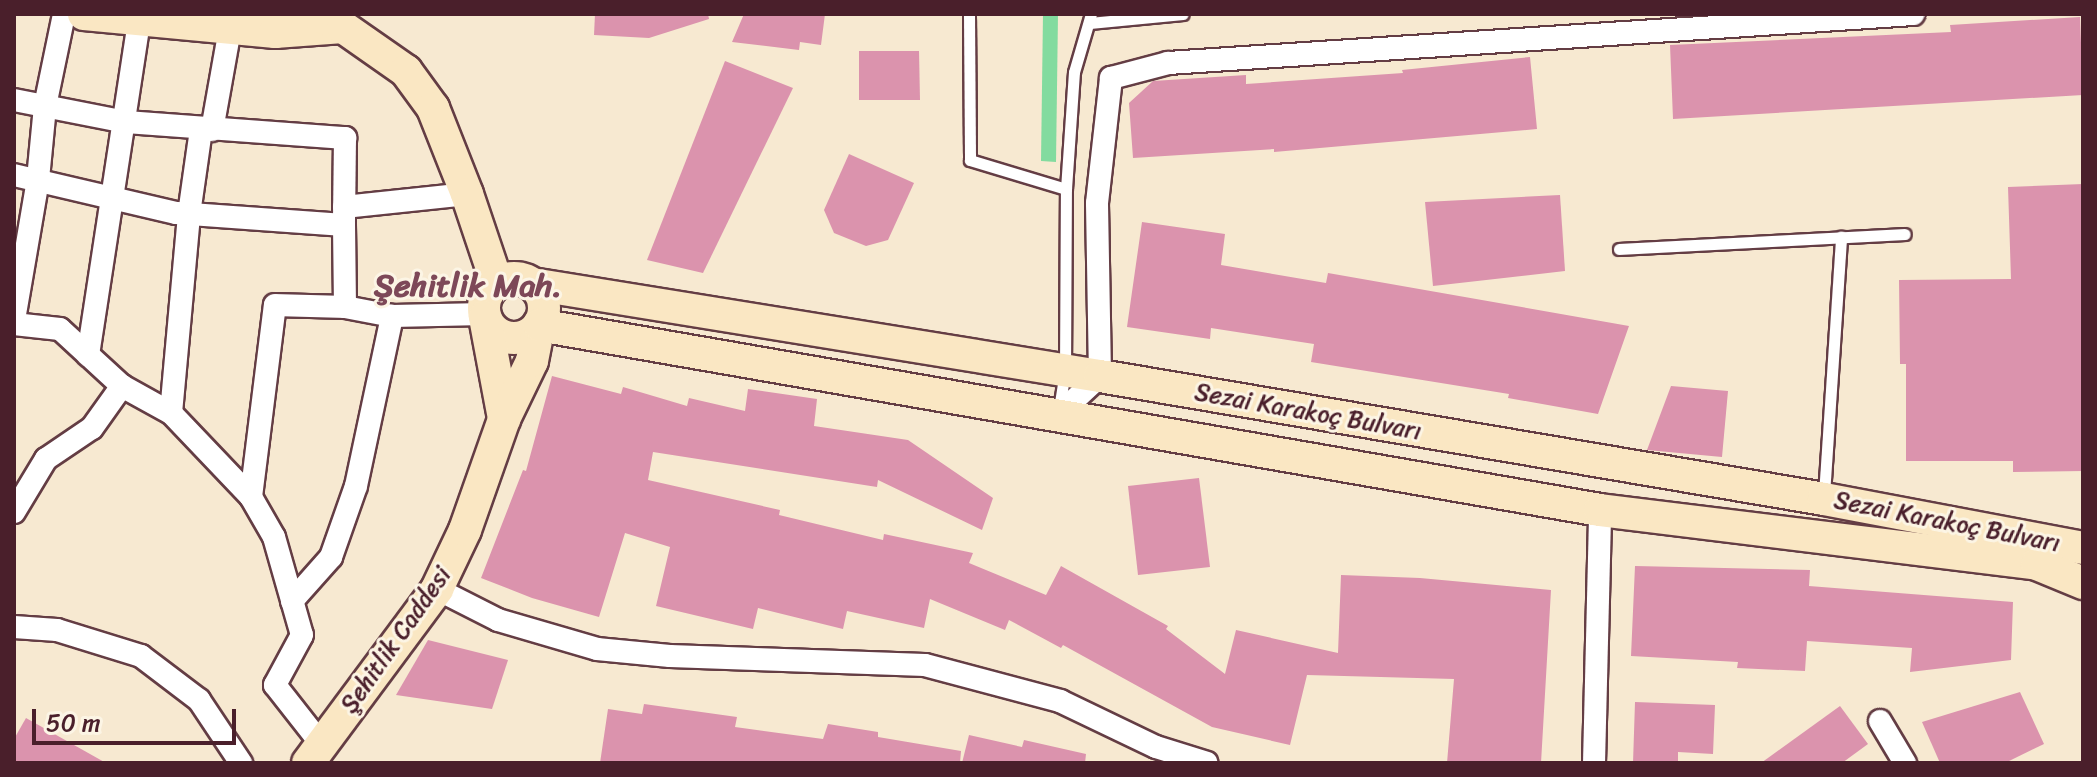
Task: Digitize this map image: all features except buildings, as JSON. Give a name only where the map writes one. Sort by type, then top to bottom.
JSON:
[{"type":"main road","points":[[84,14],[275,32],[333,18],[406,71],[433,108],[497,283]]},
{"type":"main road","points":[[484,316],[496,333],[514,338],[532,332],[539,325],[544,308],[532,284],[515,278],[497,283],[486,297],[484,316],[504,419]]},
{"type":"main road","name":"Sezai Karakoç Bulvarı","points":[[532,284],[1100,376],[1824,499],[2083,548]]},
{"type":"main road","name":"Sezai Karakoç Bulvarı","points":[[539,325],[1600,510],[2037,564],[2083,583]]},
{"type":"main road","name":"Şehitlik Caddesi","points":[[316,758],[437,589],[465,530],[504,419],[532,361],[539,325]]},
{"type":"street","points":[[64,14],[45,106],[38,179],[14,322],[60,329],[122,386],[171,413],[251,497],[274,537],[302,635],[275,685],[316,758]]},
{"type":"street","points":[[1059,414],[1100,376],[1097,203],[1111,78],[1168,63],[1913,14]]},
{"type":"street","points":[[88,355],[115,198],[139,21]]},
{"type":"street","points":[[171,413],[189,214],[230,29]]},
{"type":"street","points":[[14,100],[126,122],[345,138],[345,307]]},
{"type":"street","points":[[14,175],[189,214],[344,216],[467,194]]},
{"type":"street","points":[[251,497],[275,305],[345,307],[392,316],[484,316]]},
{"type":"street","points":[[292,601],[331,557],[356,486],[392,316]]},
{"type":"street","points":[[14,512],[46,459],[92,428],[122,386]]},
{"type":"street","points":[[1594,763],[1600,510]]},
{"type":"street","points":[[437,589],[498,620],[597,649],[670,656],[925,665],[1060,701],[1153,755],[1207,763]]},
{"type":"street","points":[[14,627],[57,630],[141,656],[199,700],[241,763]]},
{"type":"street","points":[[1880,721],[1905,763]]},
{"type":"lane","points":[[969,14],[970,160],[1066,189]]},
{"type":"lane","points":[[1059,414],[1065,371],[1066,189],[1074,72],[1090,18],[1183,14]]},
{"type":"lane","points":[[1619,249],[1905,234]]},
{"type":"lane","points":[[1824,499],[1841,237]]},
{"type":"green space","points":[[1043,14],[1058,14],[1056,162],[1041,161]]},
{"type":"district","name":"Şehitlik Mah.","points":[[468,286]]}]
